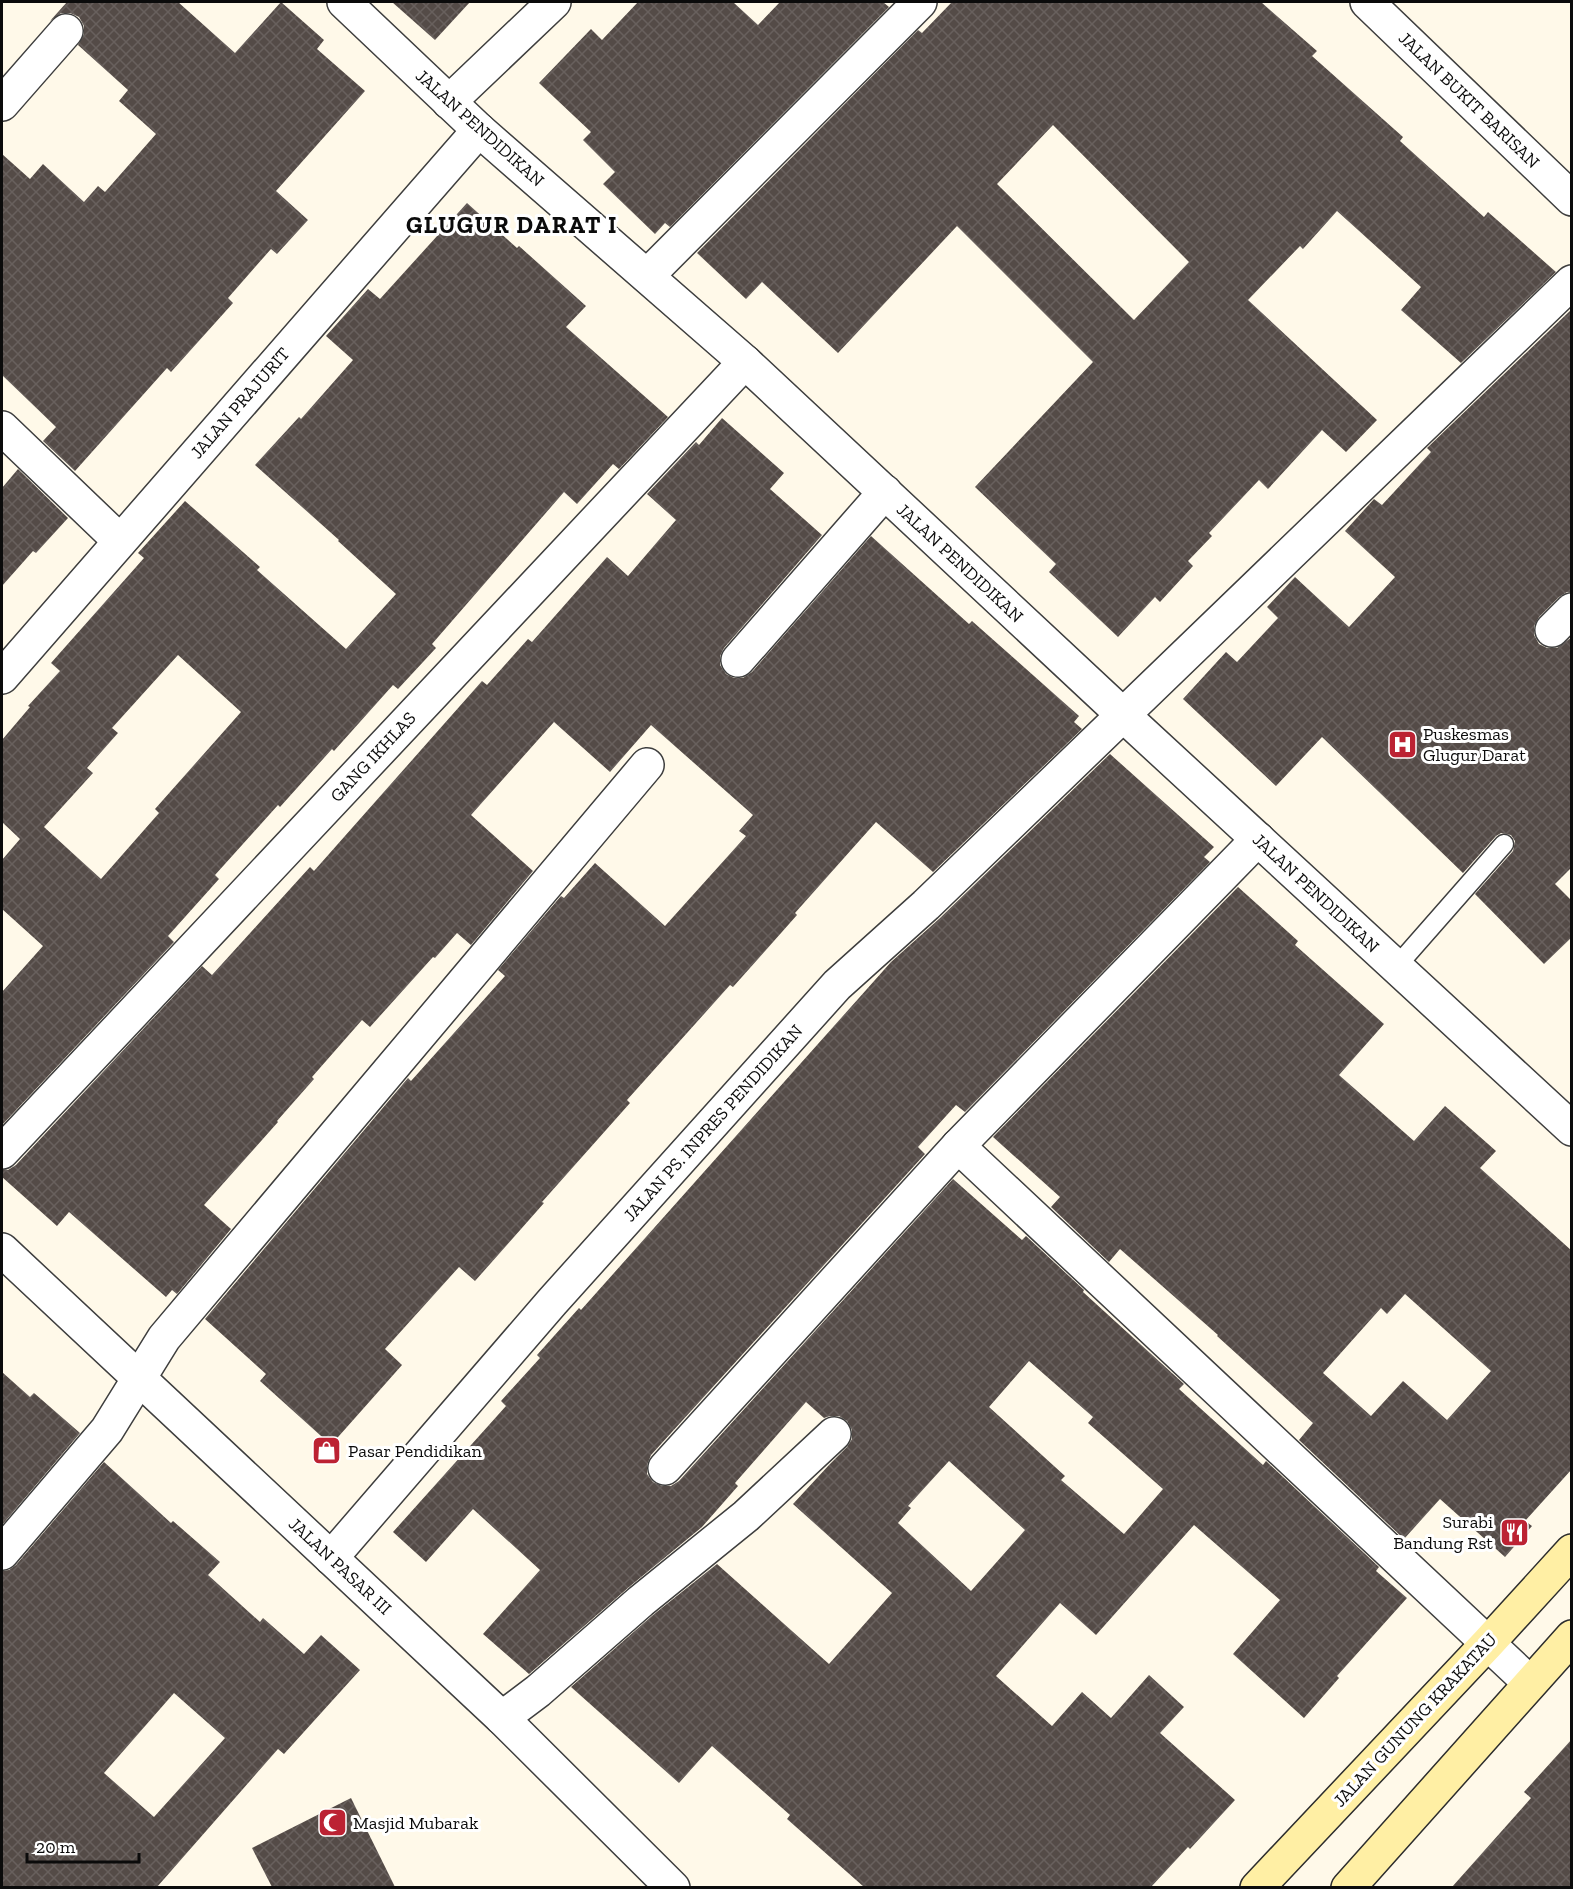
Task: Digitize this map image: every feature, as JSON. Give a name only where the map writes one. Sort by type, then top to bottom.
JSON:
[{"type":"main road","name":"JALAN GUNUNG KRAKATAU","points":[[1257,1887],[1572,1551]]},
{"type":"main road","points":[[1348,1887],[1572,1637]]},
{"type":"street","name":"JALAN PENDIDIKAN","points":[[344,2],[479,130],[745,362],[1572,1129]]},
{"type":"street","points":[[449,102],[554,2]]},
{"type":"street","points":[[647,276],[920,2]]},
{"type":"street","name":"JALAN BUKIT BARISAN","points":[[1367,2],[1572,199]]},
{"type":"street","points":[[2,104],[66,31]]},
{"type":"street","name":"JALAN PRAJURIT","points":[[2,677],[479,130]]},
{"type":"street","name":"JALAN PS. INPRES PENDIDIKAN","points":[[331,1558],[552,1302],[837,985],[926,905],[1572,282]]},
{"type":"street","name":"GANG IKHLAS","points":[[2,1152],[745,362]]},
{"type":"street","points":[[2,428],[120,541]]},
{"type":"street","points":[[738,660],[885,492]]},
{"type":"street","points":[[2,1553],[107,1430],[164,1338],[647,765]]},
{"type":"street","points":[[665,1468],[958,1146],[1258,839]]},
{"type":"street","points":[[958,1146],[1530,1683]]},
{"type":"street","name":"JALAN PASAR III","points":[[2,1250],[501,1718],[674,1887]]},
{"type":"street","points":[[501,1718],[538,1691],[641,1601],[746,1516],[834,1434]]},
{"type":"lane","points":[[1396,967],[1504,844]]},
{"type":"building","points":[[67,2],[178,2],[235,53],[281,2],[324,40],[317,49],[365,91],[276,191],[308,220],[277,254],[271,249],[228,298],[233,303],[171,372],[167,368],[75,471],[43,441],[56,427],[2,375],[2,154],[30,179],[43,164],[84,202],[98,186],[105,192],[156,134],[119,101],[128,90],[78,45],[84,34],[84,26],[79,17],[70,13],[61,13],[50,21]]},
{"type":"building","points":[[392,2],[470,2],[435,40]]},
{"type":"building","points":[[638,2],[733,2],[758,25],[780,2],[883,2],[889,7],[670,227],[665,223],[655,234],[603,184],[615,172],[583,140],[591,132],[539,83],[591,29],[602,40]]},
{"type":"building","points":[[952,2],[1261,2],[1317,51],[1312,56],[1403,137],[1400,141],[1484,217],[1488,212],[1556,272],[1461,363],[1401,310],[1421,287],[1337,211],[1303,249],[1300,246],[1248,300],[1377,420],[1346,452],[1322,430],[1268,489],[1259,480],[1209,533],[1212,536],[1188,561],[1193,566],[1160,602],[1155,597],[1118,637],[1049,572],[1056,564],[975,487],[1093,362],[957,226],[838,353],[762,282],[746,299],[697,253],[918,30],[922,33]],"holes":[[[1053,125],[1189,262],[1134,320],[997,184]]]},
{"type":"building","points":[[467,203],[586,306],[566,327],[668,417],[619,469],[613,464],[577,504],[564,492],[432,644],[436,648],[398,689],[393,685],[334,751],[332,749],[280,807],[278,805],[215,875],[219,879],[168,936],[174,942],[2,1125],[2,992],[43,946],[2,909],[2,860],[20,839],[2,822],[2,740],[30,707],[28,706],[60,671],[51,663],[144,558],[138,553],[185,501],[260,567],[257,570],[346,649],[396,594],[255,465],[299,417],[301,419],[353,360],[326,336],[368,289],[380,299]],"holes":[[[178,655],[241,712],[155,809],[159,813],[101,879],[44,827],[93,773],[87,768],[118,733],[112,728]]]},
{"type":"building","points":[[1572,309],[1572,592],[1559,597],[1539,617],[1534,626],[1534,635],[1539,644],[1547,648],[1557,648],[1572,637],[1572,867],[1555,884],[1572,901],[1572,937],[1544,964],[1475,894],[1513,851],[1515,841],[1511,835],[1501,833],[1496,836],[1463,873],[1322,737],[1276,786],[1183,699],[1226,652],[1237,662],[1278,618],[1267,607],[1295,577],[1349,627],[1395,577],[1345,531],[1374,499],[1382,505],[1431,452],[1427,448]]},
{"type":"building","points":[[722,418],[784,473],[770,489],[822,535],[724,648],[720,656],[720,665],[726,674],[734,678],[743,678],[752,672],[871,536],[969,624],[972,621],[1079,716],[1074,722],[1082,729],[933,872],[876,822],[733,987],[730,985],[627,1100],[630,1103],[475,1281],[459,1267],[385,1349],[402,1365],[331,1445],[260,1381],[266,1374],[205,1319],[408,1078],[411,1081],[505,976],[498,970],[561,896],[564,898],[595,863],[665,926],[746,836],[739,831],[753,815],[651,725],[610,772],[554,722],[471,815],[533,871],[471,945],[457,933],[370,1027],[362,1020],[312,1077],[314,1079],[278,1122],[204,1205],[231,1229],[177,1294],[172,1290],[166,1297],[69,1212],[57,1226],[2,1177],[2,1170],[8,1170],[16,1165],[202,966],[212,975],[310,867],[314,871],[482,681],[487,685],[528,639],[532,642],[607,557],[628,576],[676,520],[647,494],[696,442],[699,445]]},
{"type":"building","points":[[18,469],[68,518],[36,553],[33,551],[2,586],[2,488]]},
{"type":"building","points":[[1110,754],[1214,847],[1204,857],[1210,862],[965,1112],[956,1105],[918,1147],[925,1154],[651,1455],[647,1465],[647,1474],[653,1482],[662,1486],[671,1486],[679,1481],[953,1179],[1022,1240],[1026,1236],[1084,1290],[1083,1292],[1184,1384],[1179,1389],[1263,1465],[1266,1461],[1379,1567],[1376,1571],[1407,1598],[1337,1676],[1339,1678],[1304,1718],[1233,1654],[1280,1600],[1194,1525],[1096,1635],[1060,1603],[996,1676],[1052,1726],[1082,1692],[1111,1718],[1149,1675],[1184,1707],[1160,1733],[1235,1800],[1151,1887],[864,1887],[787,1819],[790,1815],[712,1746],[679,1783],[571,1687],[653,1615],[717,1564],[829,1664],[892,1593],[793,1504],[852,1439],[852,1430],[847,1421],[839,1416],[824,1418],[806,1402],[735,1483],[738,1486],[702,1527],[529,1674],[483,1634],[540,1570],[473,1509],[426,1562],[393,1532],[506,1406],[501,1401],[540,1358],[537,1355],[579,1308],[581,1310],[891,962],[939,919]],"holes":[[[1029,1361],[1093,1417],[1088,1423],[1163,1489],[1124,1534],[1061,1480],[1065,1476],[989,1407]],[[949,1461],[1025,1530],[971,1591],[898,1523],[911,1508],[908,1506]]]},
{"type":"building","points":[[1238,887],[1298,941],[1295,945],[1384,1024],[1339,1075],[1414,1141],[1445,1106],[1496,1151],[1480,1168],[1572,1251],[1572,1469],[1525,1521],[1532,1526],[1505,1557],[1440,1499],[1404,1539],[1299,1440],[1313,1423],[1120,1249],[1109,1262],[1051,1207],[1060,1197],[993,1137]],"holes":[[[1405,1294],[1491,1371],[1447,1420],[1403,1381],[1371,1416],[1323,1373],[1381,1308],[1387,1314]]]},
{"type":"building","points":[[2,1372],[30,1397],[34,1393],[80,1433],[2,1525]]},
{"type":"building","points":[[104,1462],[171,1523],[173,1521],[220,1562],[208,1575],[260,1622],[263,1618],[304,1654],[321,1635],[360,1670],[284,1754],[278,1749],[157,1887],[2,1887],[2,1571],[9,1570],[16,1565]],"holes":[[[174,1693],[225,1738],[154,1817],[104,1773]]]},
{"type":"building","points":[[1572,1739],[1572,1887],[1452,1887],[1531,1798],[1524,1792]]},
{"type":"building","name":"Masjid Mubarak","points":[[351,1798],[395,1887],[272,1887],[252,1848]]},
{"type":"place","name":"Puskesmas Glugur Darat","points":[[1402,744]]},
{"type":"place","name":"Pasar Pendidikan","points":[[327,1451]]},
{"type":"place","name":"Surabi Bandung Rst","points":[[1514,1532]]},
{"type":"place","name":"Masjid Mubarak","points":[[332,1823]]},
{"type":"district","name":"GLUGUR DARAT I","points":[[512,224]]}]
